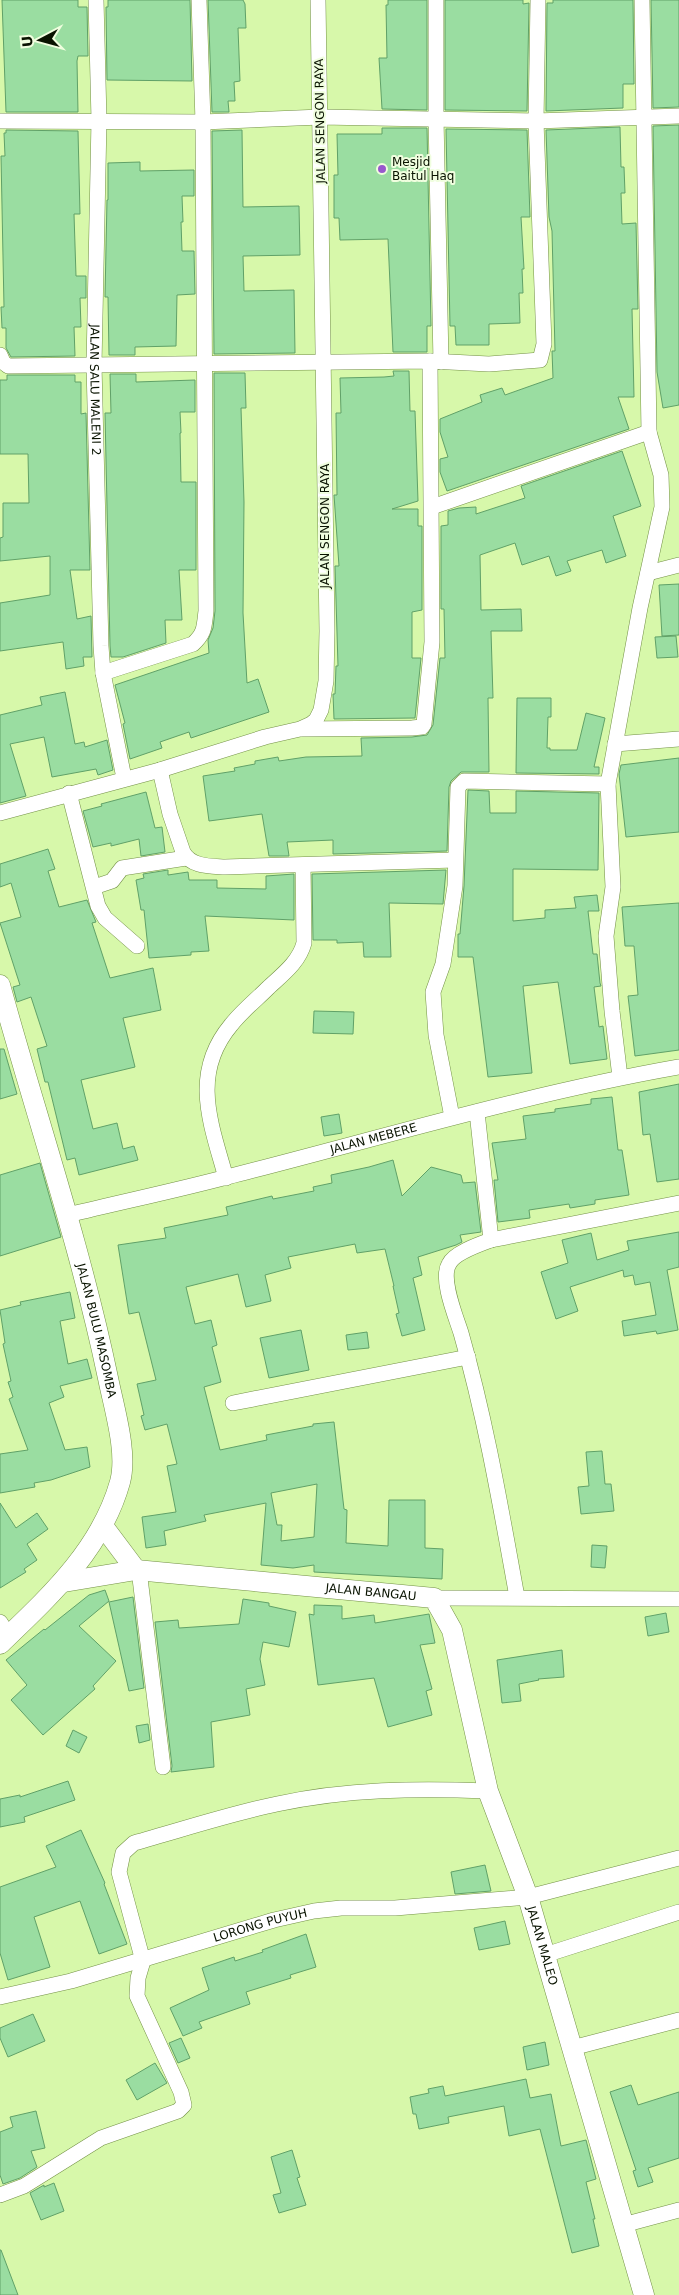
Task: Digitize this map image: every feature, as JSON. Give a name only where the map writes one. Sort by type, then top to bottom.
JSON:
[{"type":"street","name":"JALAN SALU MALENI 2","points":[[96,0],[99,120],[94,365],[103,673],[124,778]]},
{"type":"street","points":[[103,673],[193,644],[202,636],[206,611],[203,122],[199,0]]},
{"type":"street","name":"JALAN SENGON RAYA","points":[[0,813],[124,778],[160,770],[265,737],[300,729],[316,720],[319,715],[326,681],[324,364],[318,0]]},
{"type":"street","points":[[300,729],[424,726],[429,691],[432,642],[432,506],[436,362],[436,0]]},
{"type":"street","points":[[0,355],[3,362],[8,366],[530,362],[540,360],[544,344],[536,121],[538,0]]},
{"type":"street","points":[[620,1077],[606,936],[613,887],[608,784],[662,507],[661,474],[649,432],[642,0]]},
{"type":"street","points":[[0,121],[203,122],[321,117],[536,121],[679,116]]},
{"type":"street","points":[[432,506],[649,432]]},
{"type":"street","points":[[648,572],[679,565]]},
{"type":"street","points":[[615,744],[679,739]]},
{"type":"street","points":[[160,770],[170,814],[186,858]]},
{"type":"street","points":[[452,1117],[436,1035],[433,992],[445,956],[456,879],[458,787],[464,781],[608,784]]},
{"type":"street","points":[[69,793],[98,906],[105,918],[137,946]]},
{"type":"street","points":[[94,887],[112,881],[122,868],[186,858],[197,864],[225,868],[455,860]]},
{"type":"street","points":[[226,1178],[208,1115],[206,1082],[210,1061],[217,1044],[231,1025],[294,963],[303,950],[303,865]]},
{"type":"street","name":"JALAN BULU MASOMBA","points":[[0,984],[3,1010],[68,1215],[97,1326],[122,1461],[120,1481],[103,1526],[64,1582],[3,1634]]},
{"type":"street","name":"JALAN MEBERE","points":[[68,1215],[226,1178],[452,1117],[620,1077],[679,1067]]},
{"type":"street","points":[[477,1112],[491,1240]]},
{"type":"street","points":[[517,1597],[489,1447],[468,1357],[446,1281],[449,1263],[455,1257],[491,1240],[679,1203]]},
{"type":"street","points":[[233,1403],[468,1357]]},
{"type":"street","points":[[103,1526],[137,1570],[163,1766]]},
{"type":"street","name":"JALAN BANGAU","points":[[64,1582],[137,1570],[434,1598],[517,1597],[679,1600]]},
{"type":"street","name":"JALAN MALEO","points":[[434,1598],[452,1630],[488,1791],[528,1897],[644,2295]]},
{"type":"street","points":[[0,2195],[24,2186],[101,2138],[178,2111],[184,2105],[181,2092],[137,1996],[138,1978],[143,1960],[119,1872],[123,1853],[134,1843],[276,1804],[327,1795],[436,1789],[488,1791]]},
{"type":"street","name":"LORONG PUYUH","points":[[0,1997],[71,1981],[274,1920],[314,1911],[341,1908],[395,1908],[528,1897],[679,1858]]},
{"type":"street","points":[[545,1955],[679,1912]]},
{"type":"street","points":[[572,2048],[679,2020]]},
{"type":"street","points":[[624,2225],[679,2210]]},
{"type":"building","points":[[2,0],[78,0],[78,7],[87,7],[88,56],[78,56],[77,61],[78,112],[6,112]]},
{"type":"building","points":[[108,0],[190,0],[192,81],[107,80],[106,7],[108,7]]},
{"type":"building","points":[[208,0],[243,0],[245,4],[246,28],[238,28],[240,81],[234,82],[235,101],[228,101],[229,112],[212,112]]},
{"type":"building","points":[[388,0],[427,0],[427,110],[382,109],[379,58],[387,58],[386,5],[388,5]]},
{"type":"building","points":[[445,0],[523,0],[523,4],[529,3],[527,111],[445,110]]},
{"type":"building","points":[[553,0],[633,0],[634,84],[623,84],[623,108],[546,111],[547,3],[553,3]]},
{"type":"building","points":[[651,0],[679,0],[679,107],[653,108]]},
{"type":"building","points":[[679,125],[679,405],[663,408],[657,372],[653,126]]},
{"type":"building","points":[[620,127],[621,167],[624,167],[625,193],[621,193],[622,224],[636,223],[638,309],[632,309],[634,397],[618,397],[629,429],[447,491],[440,472],[440,459],[448,457],[440,432],[440,419],[482,402],[480,395],[502,388],[505,395],[553,378],[552,351],[555,351],[552,231],[549,217],[546,130]]},
{"type":"building","points":[[382,128],[427,128],[431,326],[427,326],[427,352],[393,352],[388,239],[340,240],[339,218],[334,218],[334,175],[338,175],[337,134],[382,134]]},
{"type":"building","points":[[446,129],[527,130],[530,217],[521,217],[524,269],[522,269],[523,293],[519,293],[520,323],[489,324],[489,345],[456,345],[455,326],[450,326]]},
{"type":"building","points":[[6,130],[78,131],[80,214],[74,214],[76,276],[86,276],[86,298],[80,298],[81,327],[74,327],[75,356],[11,357],[6,348],[6,328],[2,328],[1,307],[4,307],[1,156],[5,156],[4,133],[6,133]]},
{"type":"building","points":[[242,130],[243,207],[299,206],[300,255],[243,256],[244,291],[294,290],[295,353],[214,354],[212,131]]},
{"type":"building","points":[[140,162],[140,171],[194,170],[194,196],[182,196],[183,222],[181,222],[182,251],[194,251],[195,294],[177,295],[176,346],[135,347],[135,355],[109,355],[108,297],[105,297],[108,163]]},
{"type":"building","points":[[393,371],[409,371],[410,411],[415,411],[418,501],[392,509],[418,509],[418,526],[422,526],[422,610],[412,612],[412,658],[421,658],[415,718],[334,719],[333,694],[335,694],[336,666],[338,666],[335,566],[339,566],[334,495],[337,495],[336,413],[341,413],[340,378],[394,376]]},
{"type":"building","points":[[214,373],[245,373],[246,408],[241,408],[244,502],[243,613],[247,683],[258,679],[269,712],[191,738],[189,732],[160,742],[162,748],[130,759],[123,724],[125,723],[115,685],[209,653],[208,640],[213,628],[215,611]]},
{"type":"building","points":[[110,374],[136,374],[136,382],[195,380],[195,412],[180,412],[180,433],[181,482],[196,482],[196,570],[179,570],[182,620],[165,620],[166,643],[123,657],[111,657],[110,646],[105,413],[111,413]]},
{"type":"building","points":[[7,375],[75,375],[75,382],[81,382],[81,414],[86,413],[90,570],[70,570],[77,619],[91,616],[92,657],[83,657],[84,666],[66,669],[63,642],[0,651],[0,603],[50,595],[50,556],[0,561],[0,538],[3,537],[3,503],[29,503],[28,454],[0,454],[0,380],[7,380]]},
{"type":"building","points":[[622,451],[641,506],[613,516],[626,556],[606,563],[602,550],[567,561],[571,571],[556,576],[549,556],[522,565],[515,543],[480,555],[481,610],[521,609],[522,631],[491,631],[493,698],[488,698],[489,772],[461,772],[451,781],[449,787],[447,851],[333,854],[333,840],[287,842],[289,856],[269,856],[262,814],[209,821],[203,776],[235,771],[234,768],[255,764],[255,761],[278,757],[279,761],[306,757],[362,756],[361,738],[427,735],[433,725],[440,658],[445,658],[444,609],[441,609],[441,526],[448,525],[448,511],[476,507],[476,514],[525,498],[521,486]]},
{"type":"building","points":[[679,584],[679,635],[662,636],[659,585]]},
{"type":"building","points":[[676,636],[678,657],[657,658],[655,637]]},
{"type":"building","points":[[65,692],[75,744],[84,742],[85,747],[107,740],[113,770],[98,775],[96,769],[52,777],[44,737],[10,744],[26,796],[0,803],[0,715],[42,705],[40,697]]},
{"type":"building","points":[[517,698],[551,698],[551,717],[548,717],[547,748],[550,748],[550,750],[577,750],[586,713],[605,718],[594,767],[599,767],[599,774],[516,773]]},
{"type":"building","points":[[679,758],[679,832],[626,837],[619,774],[621,765]]},
{"type":"building","points":[[468,790],[489,791],[490,813],[516,813],[516,791],[599,793],[598,870],[513,869],[513,921],[545,918],[545,910],[576,908],[574,897],[597,895],[599,911],[588,911],[593,954],[597,954],[601,986],[594,987],[599,1027],[603,1026],[607,1059],[570,1064],[558,982],[523,986],[532,1073],[488,1077],[473,957],[458,957],[458,934],[460,934],[464,886]]},
{"type":"building","points":[[146,792],[155,828],[162,827],[165,852],[141,856],[139,839],[111,846],[111,843],[93,847],[83,811],[102,806],[101,804]]},
{"type":"building","points":[[48,849],[55,869],[48,871],[59,907],[87,900],[96,922],[92,923],[110,978],[153,968],[161,1010],[123,1018],[135,1067],[81,1080],[93,1129],[117,1123],[123,1149],[134,1146],[138,1160],[79,1175],[75,1158],[67,1160],[48,1082],[45,1082],[37,1049],[47,1046],[31,997],[17,1002],[13,987],[20,985],[0,923],[21,917],[11,883],[0,887],[0,864]]},
{"type":"building","points":[[168,870],[168,875],[188,872],[189,880],[217,880],[217,888],[266,889],[266,876],[294,874],[294,920],[205,916],[209,951],[191,952],[191,955],[149,958],[144,910],[141,910],[136,880],[144,878],[143,874]]},
{"type":"building","points":[[446,870],[443,904],[389,903],[391,957],[364,957],[363,942],[337,943],[337,940],[313,940],[312,874]]},
{"type":"building","points":[[679,903],[679,1050],[635,1056],[628,996],[638,995],[634,946],[625,946],[622,907]]},
{"type":"building","points":[[314,1011],[354,1012],[353,1034],[313,1033]]},
{"type":"building","points":[[0,1049],[4,1049],[17,1094],[0,1099]]},
{"type":"building","points":[[679,1084],[679,1179],[657,1182],[650,1134],[643,1135],[639,1092]]},
{"type":"building","points":[[612,1097],[618,1150],[622,1150],[629,1195],[595,1200],[595,1204],[570,1208],[569,1204],[529,1210],[530,1218],[498,1222],[494,1180],[498,1180],[492,1143],[526,1139],[523,1116],[555,1112],[555,1109],[591,1104],[591,1099]]},
{"type":"building","points":[[339,1114],[342,1133],[324,1136],[321,1117]]},
{"type":"building","points":[[393,1160],[402,1196],[431,1167],[461,1175],[463,1183],[475,1182],[481,1232],[460,1235],[462,1242],[418,1257],[422,1275],[413,1278],[425,1330],[402,1336],[396,1314],[399,1313],[394,1286],[385,1249],[357,1253],[355,1244],[288,1257],[291,1268],[265,1275],[271,1301],[246,1307],[238,1274],[186,1287],[195,1324],[211,1320],[217,1345],[212,1347],[221,1382],[204,1387],[220,1450],[267,1440],[266,1435],[313,1426],[313,1424],[334,1422],[344,1509],[347,1510],[346,1543],[388,1546],[389,1500],[425,1500],[425,1548],[443,1549],[442,1579],[314,1572],[314,1565],[293,1568],[261,1565],[266,1503],[204,1515],[206,1521],[164,1531],[166,1545],[146,1548],[142,1517],[176,1512],[167,1466],[177,1464],[167,1424],[145,1430],[141,1416],[144,1415],[137,1384],[156,1380],[139,1312],[129,1314],[118,1245],[166,1238],[164,1228],[228,1215],[226,1207],[272,1196],[273,1199],[314,1191],[313,1187],[332,1183],[331,1175]],"holes":[[[317,1484],[314,1537],[281,1541],[282,1525],[277,1525],[271,1493]]]},
{"type":"building","points":[[40,1163],[61,1237],[0,1256],[0,1175]]},
{"type":"building","points":[[679,1232],[679,1267],[667,1270],[678,1330],[657,1334],[656,1331],[624,1336],[622,1321],[656,1315],[650,1282],[635,1285],[633,1275],[624,1277],[623,1270],[570,1287],[578,1311],[556,1319],[541,1272],[568,1263],[562,1240],[591,1233],[597,1260],[629,1250],[627,1241]]},
{"type":"building","points":[[70,1292],[75,1318],[60,1321],[68,1364],[87,1359],[92,1378],[60,1386],[64,1397],[49,1403],[65,1450],[87,1447],[90,1467],[51,1480],[34,1483],[35,1487],[0,1493],[0,1454],[28,1450],[9,1399],[13,1397],[8,1382],[11,1381],[3,1344],[5,1343],[0,1310],[21,1305],[20,1302]]},
{"type":"building","points":[[301,1330],[309,1370],[269,1378],[260,1338]]},
{"type":"building","points":[[367,1332],[369,1348],[348,1350],[346,1335]]},
{"type":"building","points":[[602,1451],[605,1484],[611,1484],[614,1511],[581,1514],[578,1487],[589,1486],[586,1452]]},
{"type":"building","points":[[0,1503],[16,1528],[37,1513],[48,1529],[27,1544],[37,1560],[24,1569],[26,1572],[0,1588]]},
{"type":"building","points":[[592,1545],[607,1546],[605,1568],[591,1567]]},
{"type":"building","points":[[105,1590],[109,1601],[79,1626],[116,1661],[93,1686],[95,1689],[43,1735],[11,1700],[27,1685],[6,1660],[89,1595]]},
{"type":"building","points":[[133,1597],[144,1688],[129,1691],[109,1602]]},
{"type":"building","points":[[243,1599],[269,1603],[269,1606],[296,1612],[289,1647],[263,1642],[260,1659],[265,1685],[246,1689],[250,1715],[211,1722],[214,1767],[171,1772],[172,1766],[155,1622],[178,1620],[179,1628],[239,1624]]},
{"type":"building","points":[[314,1605],[342,1606],[342,1619],[374,1615],[375,1623],[429,1614],[435,1643],[420,1645],[432,1689],[426,1691],[432,1715],[388,1727],[374,1678],[318,1685],[309,1614],[314,1615]]},
{"type":"building","points":[[666,1613],[669,1632],[648,1636],[645,1617]]},
{"type":"building","points":[[562,1650],[564,1677],[538,1679],[519,1684],[521,1701],[502,1703],[497,1660]]},
{"type":"building","points":[[148,1724],[150,1740],[139,1743],[136,1726]]},
{"type":"building","points":[[73,1730],[87,1737],[79,1753],[66,1746]]},
{"type":"building","points":[[68,1781],[75,1800],[24,1817],[25,1822],[0,1827],[0,1799],[20,1795],[20,1797]]},
{"type":"building","points":[[81,1830],[105,1883],[127,1944],[99,1954],[80,1901],[34,1917],[50,1967],[8,1980],[0,1953],[0,1887],[56,1867],[46,1846]]},
{"type":"building","points":[[485,1865],[491,1891],[455,1894],[451,1872]]},
{"type":"building","points":[[505,1921],[510,1944],[479,1950],[474,1928]]},
{"type":"building","points":[[306,1934],[316,1967],[290,1975],[291,1978],[246,1992],[250,2004],[199,2022],[202,2028],[183,2036],[170,2008],[209,1990],[202,1968],[234,1957],[235,1961],[263,1952],[262,1950]]},
{"type":"building","points":[[33,2014],[45,2041],[8,2057],[0,2038],[0,2028]]},
{"type":"building","points":[[181,2038],[190,2058],[178,2063],[169,2043]]},
{"type":"building","points":[[545,2042],[549,2065],[527,2070],[523,2047]]},
{"type":"building","points":[[155,2063],[167,2083],[137,2100],[126,2080]]},
{"type":"building","points":[[526,2079],[530,2098],[551,2094],[561,2146],[586,2140],[596,2179],[586,2182],[599,2246],[572,2253],[540,2129],[509,2136],[504,2106],[448,2117],[449,2123],[419,2129],[416,2114],[413,2114],[410,2097],[429,2093],[428,2089],[443,2086],[445,2096]]},
{"type":"building","points":[[631,2085],[638,2105],[679,2092],[679,2158],[648,2168],[653,2182],[638,2187],[633,2171],[636,2170],[610,2092]]},
{"type":"building","points":[[36,2111],[45,2148],[31,2151],[37,2167],[20,2178],[3,2184],[0,2175],[0,2132],[13,2127],[10,2117]]},
{"type":"building","points":[[292,2150],[300,2177],[297,2178],[306,2205],[279,2213],[273,2195],[281,2193],[271,2157]]},
{"type":"building","points":[[54,2183],[64,2211],[41,2220],[30,2193],[44,2185],[44,2187]]},
{"type":"building","points":[[1,2250],[18,2295],[0,2295]]},
{"type":"place","name":"Mesjid Baitul Haq","points":[[382,169]]}]
